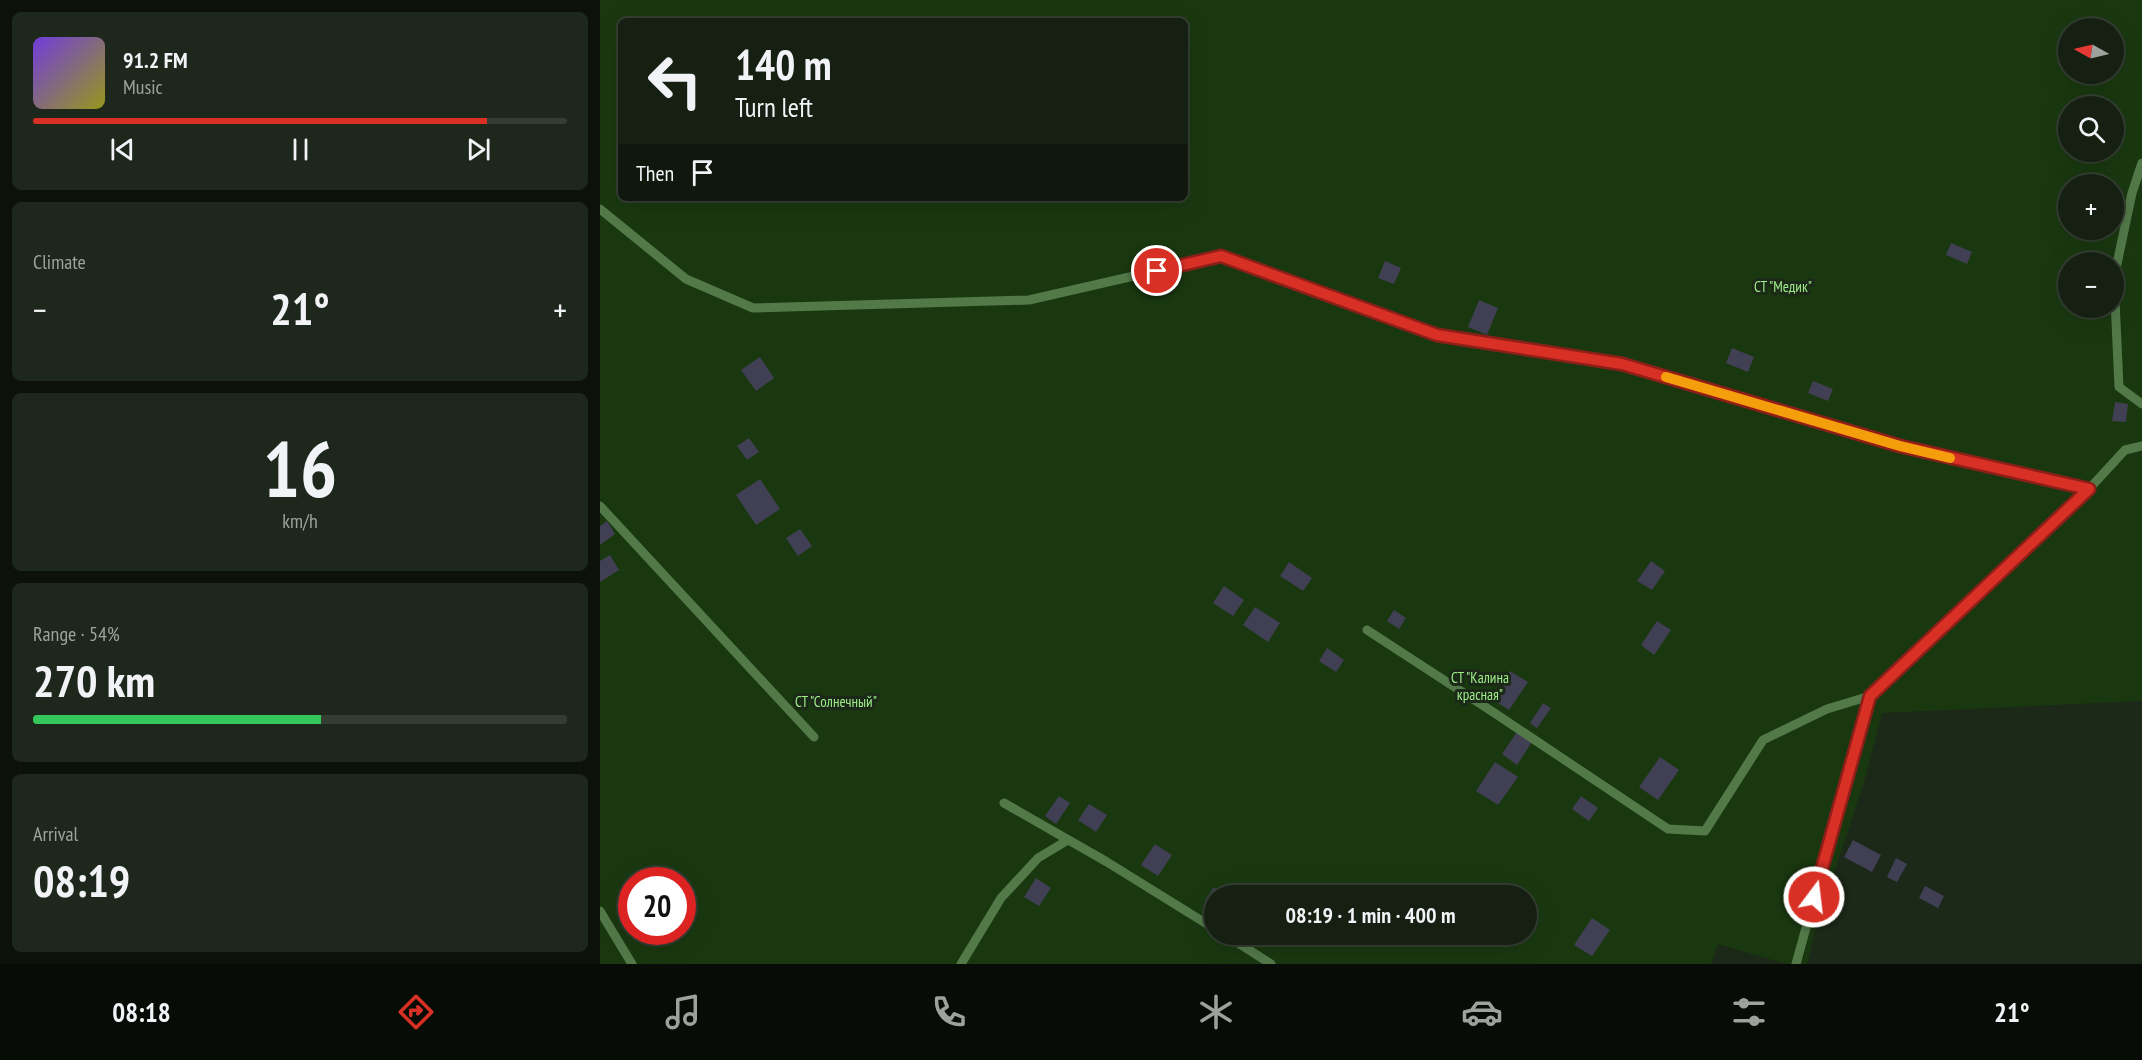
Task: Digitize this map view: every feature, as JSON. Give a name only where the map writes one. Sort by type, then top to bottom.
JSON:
[{"type":"lane","points":[[2142,164],[2132,192],[2114,278],[2119,387],[2142,404]]},
{"type":"lane","points":[[600,209],[686,279],[753,308],[1029,300],[1221,256],[1437,335],[1622,364],[1900,446],[2089,489]]},
{"type":"lane","points":[[1367,630],[1668,829],[1705,831],[1763,740],[1827,709],[1870,696],[2089,489],[2126,450],[2142,446]]},
{"type":"lane","points":[[600,506],[814,737]]},
{"type":"lane","points":[[1796,964],[1870,696]]},
{"type":"lane","points":[[1004,803],[1204,922]]},
{"type":"lane","points":[[961,964],[1001,898],[1038,858],[1068,840]]},
{"type":"lane","points":[[600,911],[632,964]]},
{"type":"lane","points":[[1241,945],[1271,964]]},
{"type":"green space","points":[[600,0],[2142,0],[2142,701],[1882,713],[1864,782],[1814,934],[1807,964],[1787,964],[1718,944],[1711,964],[600,964]]},
{"type":"building","points":[[1951,243],[1972,252],[1967,264],[1946,255]]},
{"type":"building","points":[[1385,261],[1401,268],[1394,284],[1378,278]]},
{"type":"building","points":[[1479,300],[1498,308],[1487,335],[1468,327]]},
{"type":"building","points":[[1732,348],[1754,357],[1748,372],[1726,363]]},
{"type":"building","points":[[760,357],[774,378],[756,391],[741,370]]},
{"type":"building","points":[[1813,381],[1833,389],[1828,401],[1808,393]]},
{"type":"building","points":[[2115,402],[2128,404],[2126,422],[2112,421]]},
{"type":"building","points":[[749,438],[759,452],[747,460],[737,446]]},
{"type":"building","points":[[760,479],[780,509],[756,525],[736,495]]},
{"type":"building","points":[[607,521],[615,534],[600,545],[600,526]]},
{"type":"building","points":[[800,529],[812,546],[798,556],[786,538]]},
{"type":"building","points":[[610,555],[619,570],[600,582],[600,561]]},
{"type":"building","points":[[1651,561],[1665,571],[1652,590],[1637,581]]},
{"type":"building","points":[[1289,562],[1312,578],[1303,591],[1280,576]]},
{"type":"building","points":[[1224,586],[1244,600],[1233,616],[1213,603]]},
{"type":"building","points":[[1255,607],[1280,623],[1268,642],[1243,625]]},
{"type":"building","points":[[1394,610],[1406,618],[1399,629],[1387,621]]},
{"type":"building","points":[[1657,621],[1671,630],[1654,655],[1641,645]]},
{"type":"building","points":[[1327,648],[1344,660],[1336,672],[1319,661]]},
{"type":"building","points":[[1510,671],[1528,682],[1509,710],[1492,699]]},
{"type":"building","points":[[1543,703],[1551,708],[1537,728],[1530,723]]},
{"type":"building","points":[[1517,732],[1532,742],[1517,765],[1502,754]]},
{"type":"building","points":[[1660,757],[1679,770],[1658,800],[1639,787]]},
{"type":"building","points":[[1495,762],[1518,777],[1498,805],[1476,791]]},
{"type":"building","points":[[1059,796],[1070,803],[1056,824],[1045,816]]},
{"type":"building","points":[[1581,796],[1598,808],[1589,821],[1572,809]]},
{"type":"building","points":[[1089,804],[1107,815],[1096,832],[1078,820]]},
{"type":"building","points":[[1853,840],[1881,855],[1872,872],[1844,857]]},
{"type":"building","points":[[1155,844],[1172,855],[1158,876],[1141,865]]},
{"type":"building","points":[[1896,858],[1907,864],[1897,882],[1887,877]]},
{"type":"building","points":[[1036,878],[1051,888],[1039,906],[1024,897]]},
{"type":"building","points":[[1925,886],[1944,896],[1938,908],[1919,898]]},
{"type":"building","points":[[1592,918],[1610,930],[1592,956],[1574,945]]},
{"type":"slow traffic","points":[[1666,377],[1900,446],[1950,458]]},
{"type":"route","points":[[1157,271],[1221,256],[1437,335],[1622,364],[1900,446],[2089,489],[1870,696],[1814,897]]},
{"type":"park label","name":"СТ \"Медик\"","points":[[1783,286]]},
{"type":"park label","name":"СТ \"Калина красная\"","points":[[1480,686]]},
{"type":"park label","name":"СТ \"Солнечный\"","points":[[836,701]]}]
